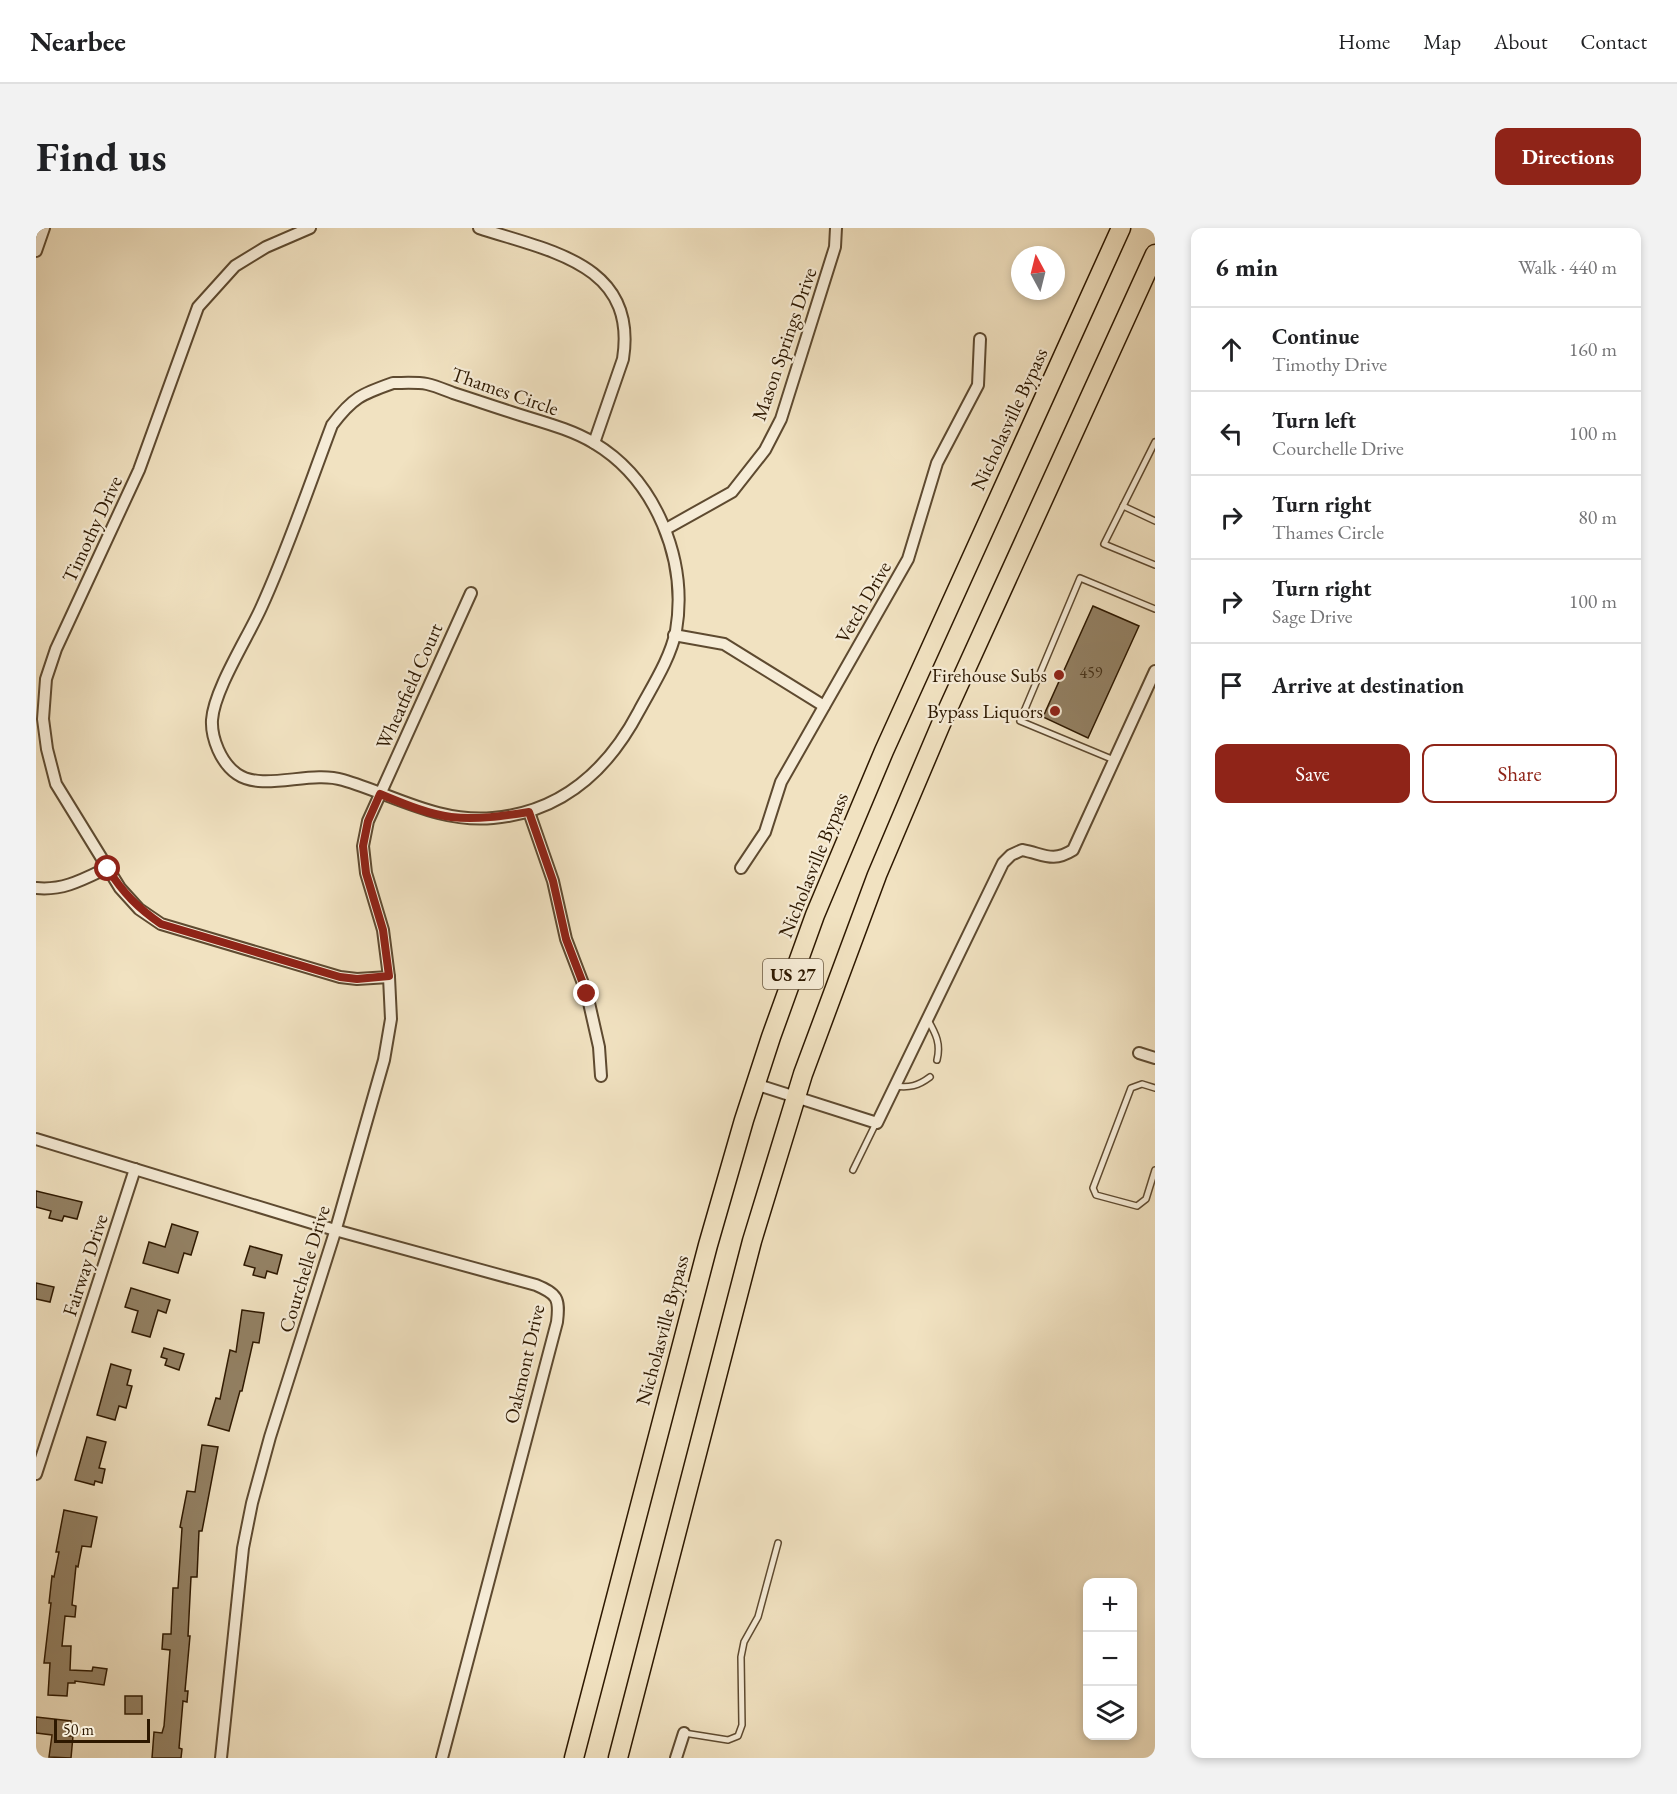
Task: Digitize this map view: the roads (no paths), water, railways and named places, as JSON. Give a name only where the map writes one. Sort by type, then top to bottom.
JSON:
[{"type":"highway","name":"Nicholasville Bypass","points":[[574,1758],[699,1276],[755,1084],[800,955],[849,833],[981,535],[1121,228]]},
{"type":"highway","name":"US 27","points":[[618,1758],[743,1273],[796,1096],[846,954],[896,827],[1155,254]]},
{"type":"street","points":[[36,251],[44,228]]},
{"type":"street","name":"Timothy Drive","points":[[310,228],[288,232],[235,266],[198,307],[139,470],[56,649],[46,680],[43,719],[47,749],[56,784],[120,888],[139,909],[161,924],[340,977],[357,979],[389,976]]},
{"type":"street","points":[[478,228],[575,260],[597,275],[614,296],[624,321],[625,346],[623,359],[594,443]]},
{"type":"street","name":"Mason Springs Drive","points":[[666,529],[732,492],[765,450],[781,419],[836,247],[836,228]]},
{"type":"street","name":"Vetch Drive","points":[[741,868],[765,832],[781,782],[908,559],[937,463],[978,385],[981,339]]},
{"type":"street","name":"Thames Circle","points":[[393,383],[427,384],[568,431],[594,443],[618,462],[644,488],[666,529],[679,586],[674,635],[667,658],[625,738],[603,766],[569,792],[529,812],[492,818],[449,817],[413,807],[332,777],[314,776],[263,782],[237,774],[221,755],[214,739],[212,720],[216,700],[262,607],[332,425],[346,405],[365,393],[393,383]]},
{"type":"street","name":"Wheatfield Court","points":[[380,794],[471,593]]},
{"type":"street","points":[[674,635],[724,644],[824,706]]},
{"type":"street","points":[[755,1084],[877,1123],[1003,863],[1011,855],[1022,850],[1053,858],[1062,857],[1073,850],[1155,671]]},
{"type":"street","name":"Courchelle Drive","points":[[220,1758],[243,1548],[252,1503],[384,1060],[391,1018],[389,976],[383,930],[366,873],[363,846],[368,821],[380,794]]},
{"type":"street","points":[[529,812],[553,881],[566,939],[587,994],[599,1047],[601,1076]]},
{"type":"street","points":[[36,888],[51,890],[75,883],[107,868]]},
{"type":"street","points":[[1138,1053],[1155,1058]]},
{"type":"street","name":"Oakmont Drive","points":[[36,1139],[335,1230],[536,1285],[552,1292],[558,1299],[557,1322],[442,1758]]},
{"type":"street","name":"Fairway Drive","points":[[36,1474],[135,1169]]},
{"type":"street","points":[[676,1758],[684,1733]]},
{"type":"lane","points":[[1155,442],[1104,544],[1155,565]]},
{"type":"lane","points":[[1123,506],[1155,521]]},
{"type":"lane","points":[[1115,760],[1020,721],[1080,578],[1155,609]]},
{"type":"lane","points":[[927,1019],[936,1033],[940,1048],[937,1060]]},
{"type":"lane","points":[[894,1086],[907,1088],[919,1085],[930,1077]]},
{"type":"lane","points":[[1155,1088],[1142,1084],[1131,1088],[1093,1188],[1096,1195],[1137,1206],[1146,1199],[1155,1170]]},
{"type":"lane","points":[[853,1170],[877,1123]]},
{"type":"lane","points":[[684,1733],[728,1740],[738,1736],[742,1725],[741,1657],[744,1642],[758,1617],[778,1543]]},
{"type":"place","name":"Firehouse Subs","points":[[1059,675]]},
{"type":"place","name":"Bypass Liquors","points":[[1055,711]]}]
